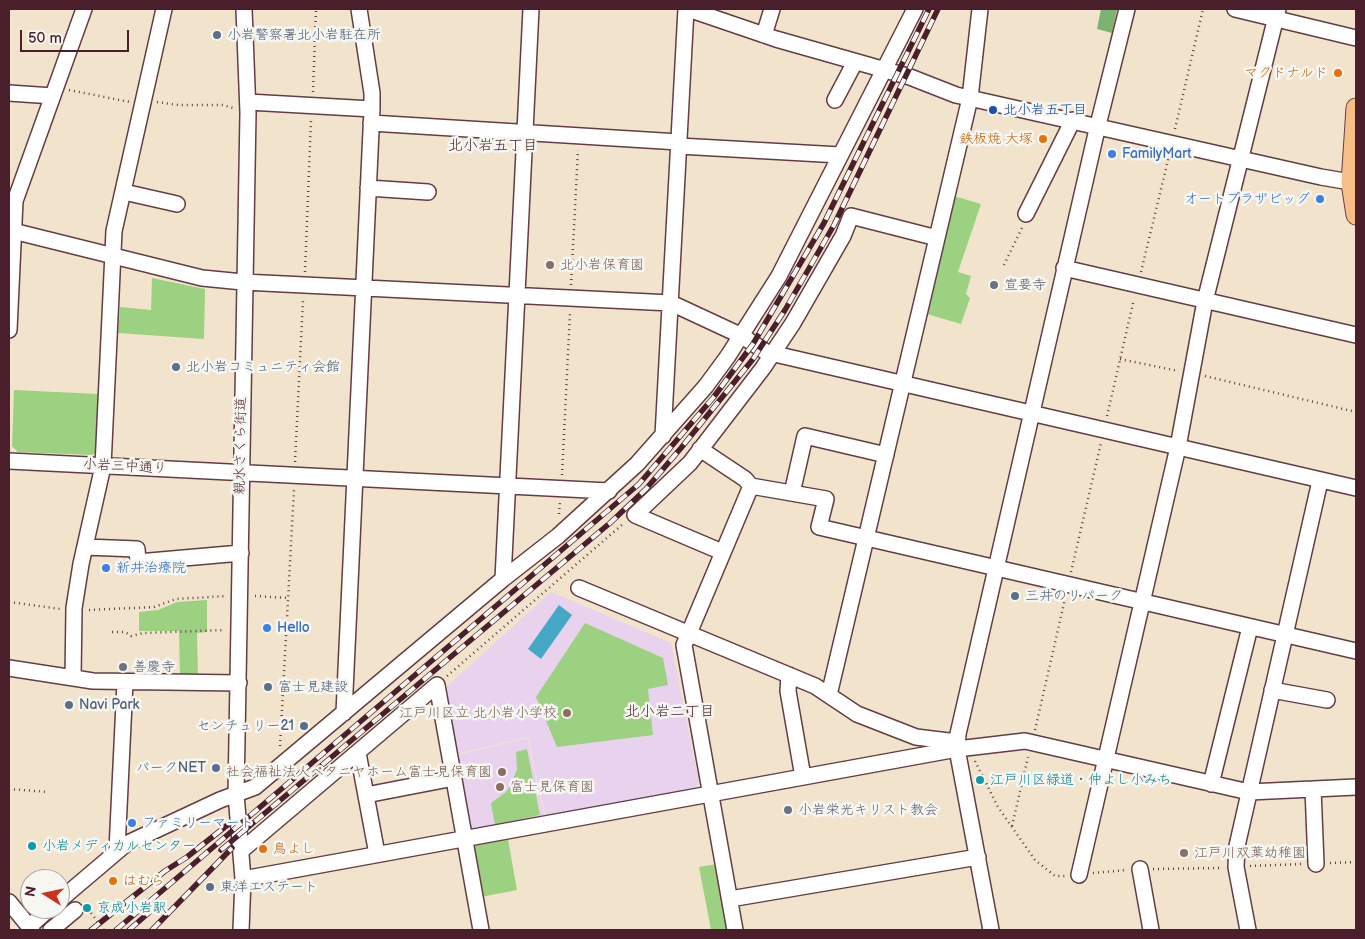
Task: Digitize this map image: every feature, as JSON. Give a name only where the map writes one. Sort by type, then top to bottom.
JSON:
[{"type":"main road","points":[[1356,108],[1354,183],[1356,215]]},
{"type":"street","points":[[9,330],[16,196],[84,9]]},
{"type":"street","points":[[73,678],[74,611],[85,547],[103,466],[114,231],[164,9]]},
{"type":"street","name":"親水さくら街道","points":[[240,930],[243,879],[236,794],[241,553],[243,282],[248,102],[244,9]]},
{"type":"street","points":[[344,713],[372,116],[372,93],[359,9]]},
{"type":"street","points":[[503,579],[531,9]]},
{"type":"street","points":[[663,436],[687,9],[764,35],[910,77],[970,98],[1354,183]]},
{"type":"street","points":[[764,35],[772,9]]},
{"type":"street","points":[[70,891],[126,844],[220,800],[255,787],[503,579],[558,536],[637,464],[706,386],[742,336],[779,276],[915,9]]},
{"type":"street","points":[[829,695],[904,384],[970,98],[980,9]]},
{"type":"street","points":[[992,930],[960,743],[995,566],[1064,268],[1127,9]]},
{"type":"street","points":[[1236,9],[1277,14],[1356,38]]},
{"type":"street","points":[[1079,875],[1178,447],[1205,301],[1239,158],[1277,14]]},
{"type":"street","points":[[835,100],[855,62]]},
{"type":"street","points":[[9,93],[52,96]]},
{"type":"street","points":[[248,102],[312,105],[372,116],[525,132],[840,155]]},
{"type":"street","points":[[1024,220],[1073,120]]},
{"type":"street","points":[[368,188],[428,192]]},
{"type":"street","points":[[124,192],[177,204]]},
{"type":"street","points":[[722,552],[635,515],[690,463],[773,354],[843,236],[851,216],[937,238]]},
{"type":"street","points":[[13,231],[202,278],[243,282],[671,303],[742,336],[760,349],[773,354],[1356,488]]},
{"type":"street","points":[[1064,268],[1356,335]]},
{"type":"street","points":[[792,493],[805,436],[886,455]]},
{"type":"street","points":[[700,449],[745,479],[750,489]]},
{"type":"street","name":"小岩三中通り","points":[[9,461],[609,491]]},
{"type":"street","points":[[1248,930],[1236,867],[1237,846],[1320,481]]},
{"type":"street","points":[[750,489],[792,493],[826,499],[820,527],[1356,651]]},
{"type":"street","points":[[735,930],[684,645],[750,489]]},
{"type":"street","points":[[85,547],[137,549],[138,562],[241,553]]},
{"type":"street","points":[[578,588],[815,686],[857,714],[916,737],[960,743],[1032,741],[1249,792],[1356,787]]},
{"type":"street","points":[[1212,784],[1250,627]]},
{"type":"street","points":[[9,668],[73,678],[124,682],[239,683]]},
{"type":"street","points":[[789,675],[788,691],[804,778]]},
{"type":"street","points":[[117,850],[124,682]]},
{"type":"street","points":[[242,850],[437,685]]},
{"type":"street","points":[[437,685],[481,930]]},
{"type":"street","points":[[1272,690],[1327,700]]},
{"type":"street","points":[[243,879],[804,778],[960,743]]},
{"type":"street","points":[[358,753],[377,854]]},
{"type":"street","points":[[366,795],[454,778]]},
{"type":"street","points":[[1313,789],[1316,864]]},
{"type":"street","points":[[730,900],[978,857]]},
{"type":"street","points":[[1140,869],[1151,930]]},
{"type":"street","points":[[9,902],[31,928]]},
{"type":"street","points":[[51,930],[75,910]]},
{"type":"path","points":[[279,767],[316,9]]},
{"type":"path","points":[[1173,136],[1203,9]]},
{"type":"path","points":[[558,536],[579,136]]},
{"type":"path","points":[[1012,826],[1170,151]]},
{"type":"path","points":[[1004,264],[1024,220]]},
{"type":"path","points":[[1120,359],[1191,373],[1356,412]]},
{"type":"path","points":[[437,685],[635,515]]},
{"type":"path","points":[[9,602],[74,611],[154,607],[176,599],[240,595],[288,598]]},
{"type":"path","points":[[112,632],[125,632],[131,636],[144,633],[239,630]]},
{"type":"path","points":[[960,743],[1035,860],[1056,876],[1140,869],[1356,862]]},
{"type":"path","points":[[9,789],[48,792]]},
{"type":"path","points":[[90,913],[104,930]]},
{"type":"shaded area","name":"江戸川区立 北小岩小学校","points":[[551,592],[671,643],[699,782],[695,789],[546,818],[528,737],[456,754],[444,689]]},
{"type":"shaded area","name":"富士見保育園","points":[[527,738],[545,818],[471,833],[457,755]]},
{"type":"green space","points":[[1101,9],[1117,9],[1112,33],[1097,29]]},
{"type":"green space","points":[[954,196],[981,204],[958,272],[971,276],[966,294],[970,298],[961,324],[927,314]]},
{"type":"green space","points":[[152,278],[205,289],[204,339],[118,333],[120,307],[151,310]]},
{"type":"green space","points":[[14,390],[99,394],[96,452],[92,455],[18,452],[12,446]]},
{"type":"green space","points":[[207,600],[207,632],[197,633],[198,677],[180,677],[179,631],[139,631],[139,612],[158,610],[177,602]]},
{"type":"green space","points":[[585,623],[663,658],[668,685],[648,689],[653,735],[557,747],[536,697]]},
{"type":"green space","points":[[527,749],[540,815],[495,825],[491,803],[506,792],[511,785],[517,769],[516,752]]},
{"type":"green space","points":[[508,839],[517,890],[481,897],[472,846]]},
{"type":"green space","points":[[717,864],[729,930],[711,930],[699,867]]},
{"type":"water","points":[[559,605],[572,615],[541,659],[528,649]]},
{"type":"railway","points":[[116,930],[639,484],[713,398],[753,344],[824,223],[929,9]]},
{"type":"railway","points":[[221,850],[610,523],[646,489],[681,448],[753,359],[785,310],[834,225],[938,9]]},
{"type":"railway","points":[[91,930],[165,871],[187,857],[230,823]]},
{"type":"railway","points":[[152,930],[232,848]]},
{"type":"railway","points":[[129,930],[153,909]]},
{"type":"place","name":"小岩警察署北小岩駐在所","points":[[217,35]]},
{"type":"place","name":"マクドナルド","points":[[1338,73]]},
{"type":"place","name":"北小岩五丁目","points":[[993,110]]},
{"type":"place","name":"鉄板焼 大塚","points":[[1043,139]]},
{"type":"place","name":"FamilyMart","points":[[1112,154]]},
{"type":"place","name":"オートプラザビッグ","points":[[1320,199]]},
{"type":"place","name":"北小岩保育園","points":[[550,265]]},
{"type":"place","name":"宣要寺","points":[[994,285]]},
{"type":"place","name":"北小岩コミュニティ会館","points":[[176,367]]},
{"type":"place","name":"新井治療院","points":[[106,568]]},
{"type":"place","name":"三井のリパーク","points":[[1015,596]]},
{"type":"place","name":"Hello","points":[[267,628]]},
{"type":"place","name":"善慶寺","points":[[123,667]]},
{"type":"place","name":"富士見建設","points":[[268,687]]},
{"type":"place","name":"Navi Park","points":[[69,705]]},
{"type":"place","name":"江戸川区立 北小岩小学校","points":[[567,713]]},
{"type":"place","name":"センチュリー21","points":[[304,726]]},
{"type":"place","name":"パークNET","points":[[216,768]]},
{"type":"place","name":"社会福祉法人ベタニヤホーム富士見保育園","points":[[502,772]]},
{"type":"place","name":"江戸川区緑道・仲よし小みち","points":[[980,780]]},
{"type":"place","name":"富士見保育園","points":[[500,787]]},
{"type":"place","name":"小岩栄光キリスト教会","points":[[788,810]]},
{"type":"place","name":"ファミリーマート","points":[[132,823]]},
{"type":"place","name":"小岩メディカルセンター","points":[[32,846]]},
{"type":"place","name":"鳥よし","points":[[263,849]]},
{"type":"place","name":"江戸川双葉幼稚園","points":[[1184,853]]},
{"type":"place","name":"はむら","points":[[113,881]]},
{"type":"place","name":"東洋エステート","points":[[210,887]]},
{"type":"place","name":"京成小岩駅","points":[[87,908]]},
{"type":"district","name":"北小岩五丁目","points":[[493,146]]},
{"type":"district","name":"北小岩二丁目","points":[[670,712]]}]
